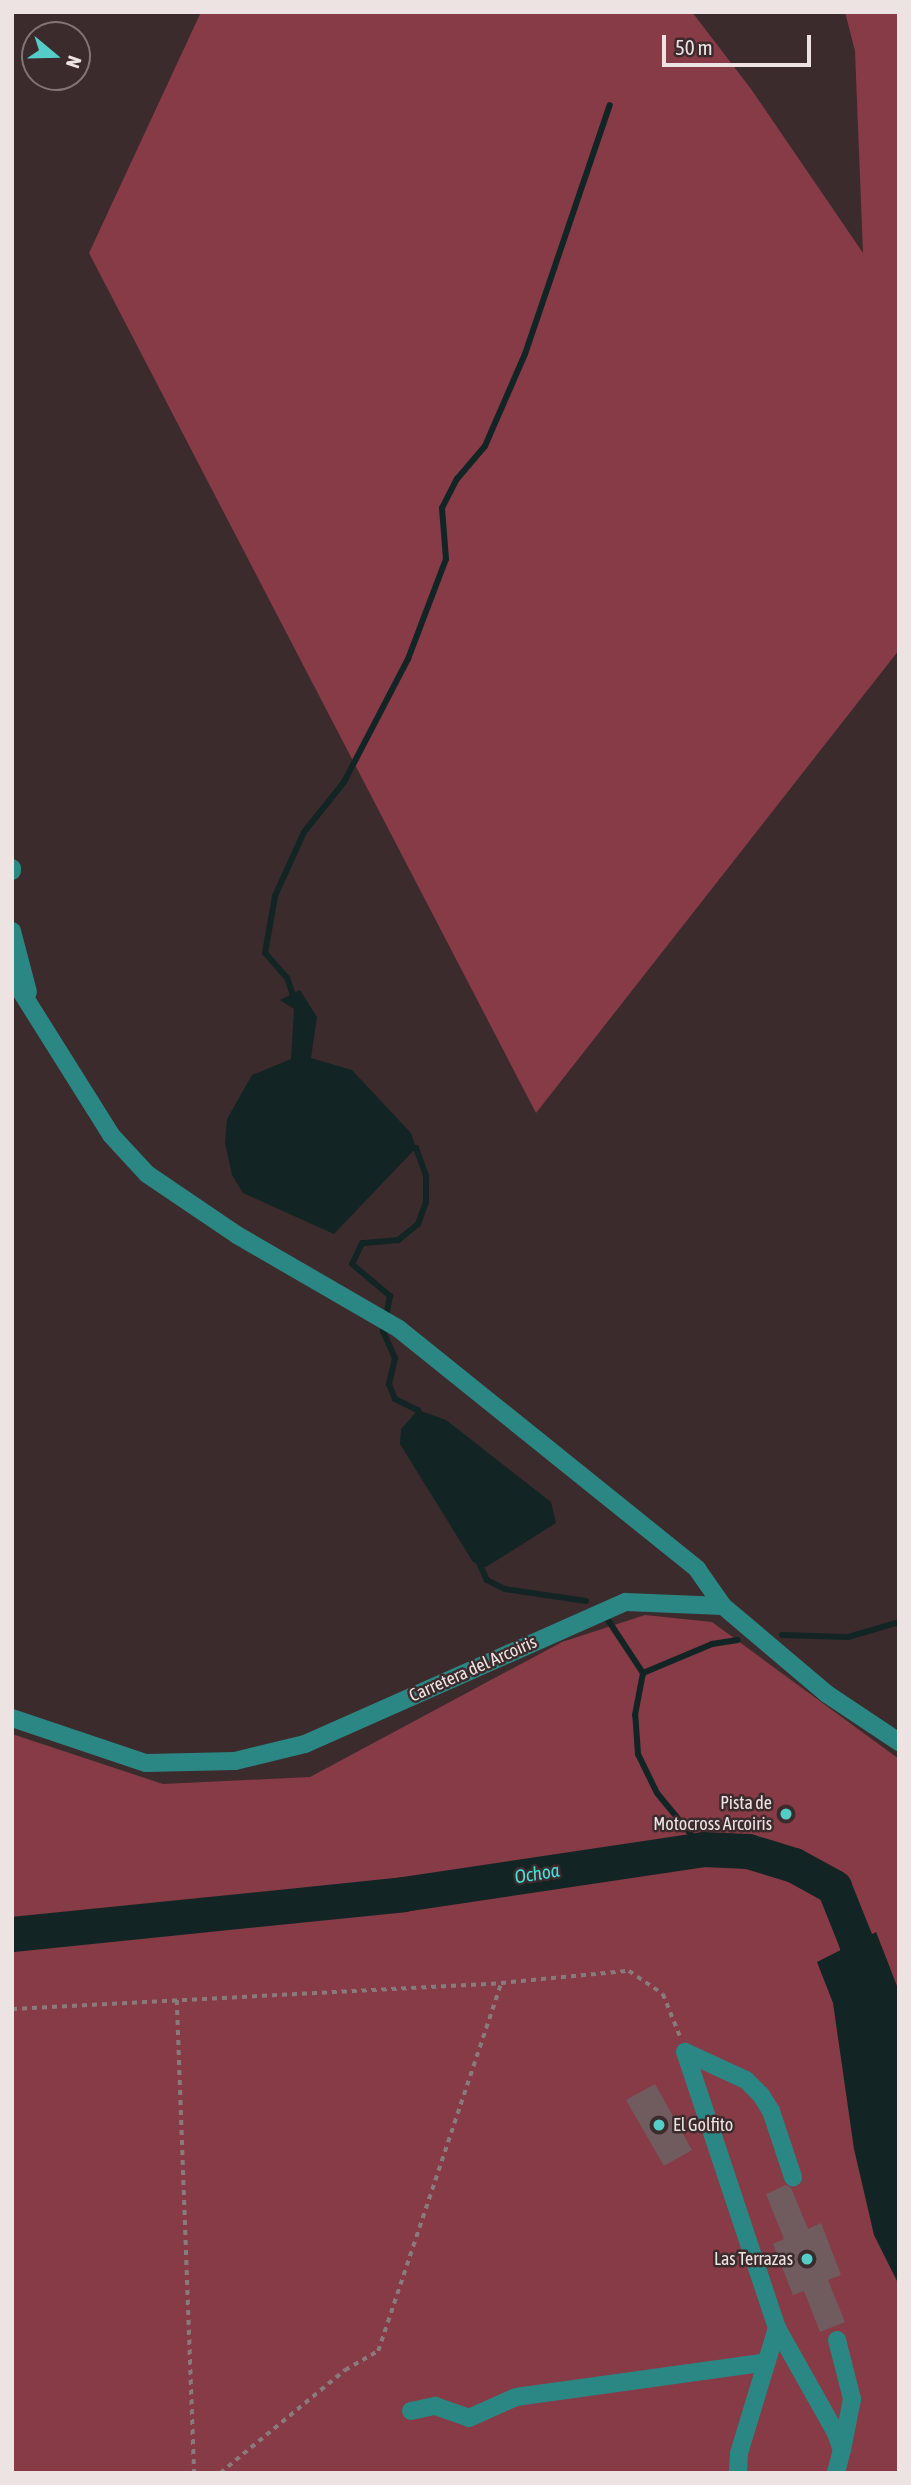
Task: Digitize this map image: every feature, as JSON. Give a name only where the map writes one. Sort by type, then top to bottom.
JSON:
[{"type":"street","points":[[12,931],[35,1019]]},
{"type":"street","points":[[12,977],[35,1019],[111,1135],[147,1174],[237,1235],[396,1327],[697,1569],[723,1606],[827,1694],[899,1742]]},
{"type":"street","name":"Carretera del Arcoiris","points":[[12,1718],[146,1763],[235,1761],[305,1744],[626,1602],[723,1606]]},
{"type":"street","points":[[685,2052],[746,2080],[761,2095],[771,2111],[793,2177]]},
{"type":"street","points":[[685,2052],[777,2328],[842,2450]]},
{"type":"street","points":[[738,2473],[739,2453],[777,2328]]},
{"type":"street","points":[[836,2473],[852,2399],[837,2340]]},
{"type":"street","points":[[411,2411],[435,2406],[469,2418],[516,2397],[766,2362]]},
{"type":"path","points":[[12,2009],[501,1983],[629,1971],[663,1994],[685,2052]]},
{"type":"path","points":[[220,2473],[345,2370],[378,2351],[501,1983]]},
{"type":"path","points":[[177,2000],[194,2473]]},
{"type":"shaded area","points":[[201,12],[692,12],[751,89],[863,253],[855,51],[845,12],[899,12],[899,650],[536,1113],[89,253]]},
{"type":"shaded area","points":[[645,1615],[712,1622],[899,1759],[899,2473],[12,2473],[12,1734],[163,1784],[310,1777],[562,1642]]},
{"type":"water","points":[[300,990],[317,1017],[311,1058],[352,1070],[411,1133],[416,1148],[334,1234],[243,1193],[232,1175],[225,1143],[227,1119],[252,1075],[291,1059],[294,1009],[280,1000]]},
{"type":"water","points":[[418,1410],[446,1420],[551,1502],[556,1523],[486,1567],[473,1562],[400,1444],[401,1429]]},
{"type":"water","points":[[876,1932],[899,1991],[899,2285],[874,2235],[854,2149],[833,2003],[817,1962]]},
{"type":"building","name":"El Golfito","points":[[655,2084],[692,2150],[664,2166],[626,2100]]},
{"type":"building","name":"Las Terrazas","points":[[786,2185],[791,2188],[808,2229],[821,2223],[841,2275],[828,2280],[845,2322],[820,2332],[804,2291],[793,2295],[773,2244],[784,2239],[766,2194]]},
{"type":"waterway","points":[[294,998],[287,978],[265,953],[275,896],[304,832],[344,782],[408,659],[446,559],[442,508],[457,479],[485,446],[525,354],[610,105]]},
{"type":"waterway","points":[[408,1148],[416,1148],[426,1176],[426,1202],[418,1224],[398,1240],[362,1243],[352,1264],[390,1296],[383,1331],[395,1358],[389,1384],[395,1399],[418,1410],[421,1418]]},
{"type":"waterway","points":[[477,1558],[487,1580],[505,1589],[586,1601]]},
{"type":"waterway","points":[[608,1620],[643,1673]]},
{"type":"waterway","points":[[782,1635],[848,1637],[899,1622]]},
{"type":"waterway","points":[[703,1849],[657,1793],[638,1754],[635,1715],[643,1673],[712,1644],[738,1640]]},
{"type":"waterway","name":"Ochoa","points":[[12,1934],[403,1894],[703,1849],[748,1851],[794,1865],[834,1887],[856,1942],[867,1988]]},
{"type":"place","name":"Pista de Motocross Arcoiris","points":[[786,1814]]},
{"type":"place","name":"El Golfito","points":[[659,2125]]},
{"type":"place","name":"Las Terrazas","points":[[807,2259]]}]
